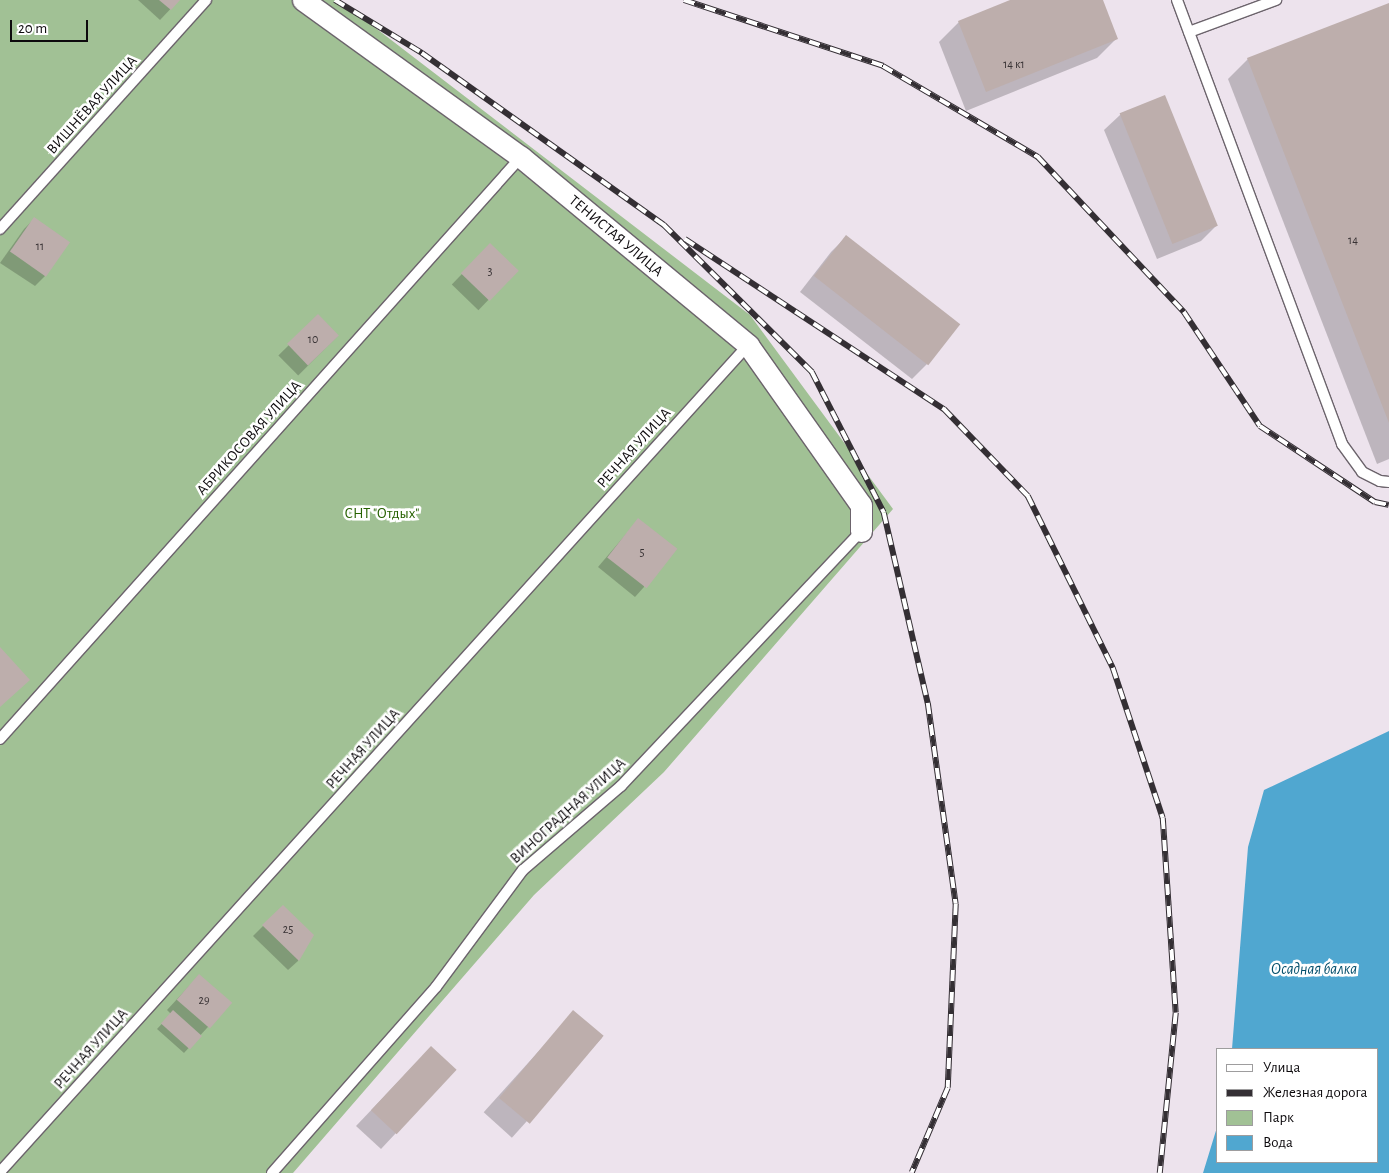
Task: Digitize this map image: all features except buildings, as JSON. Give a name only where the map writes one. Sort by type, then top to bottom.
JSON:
[{"type":"street","name":"ТЕНИСТАЯ УЛИЦА","points":[[303,0],[521,157],[748,345],[861,506],[861,531]]},
{"type":"lane","name":"ВИШНЁВАЯ УЛИЦА","points":[[0,229],[206,0]]},
{"type":"lane","points":[[1176,0],[1190,32],[1342,444],[1362,472],[1380,481],[1389,482]]},
{"type":"lane","points":[[1190,32],[1276,0]]},
{"type":"lane","name":"АБРИКОСОВАЯ УЛИЦА","points":[[0,740],[521,157]]},
{"type":"lane","name":"РЕЧНАЯ УЛИЦА","points":[[0,1172],[748,345]]},
{"type":"lane","name":"ВИНОГРАДНАЯ УЛИЦА","points":[[272,1173],[436,987],[523,870],[621,786],[861,531]]},
{"type":"green space","name":"СНТ \"Отдых\"","points":[[0,0],[339,0],[750,315],[893,509],[664,772],[534,895],[293,1173],[0,1173]]},
{"type":"water","name":"Осадная балка","points":[[1389,731],[1389,1173],[1203,1173],[1216,1131],[1216,1163],[1379,1163],[1379,1048],[1232,1048],[1248,847],[1264,790]]},
{"type":"railway","points":[[335,0],[422,53],[664,225],[812,372],[884,513],[928,703],[956,904],[948,1088],[912,1173]]},
{"type":"railway","points":[[684,0],[883,66],[1038,157],[1184,312],[1260,426],[1375,502],[1389,505]]},
{"type":"railway","points":[[685,239],[944,409],[1028,496],[1113,668],[1163,818],[1176,1013],[1160,1173]]}]
